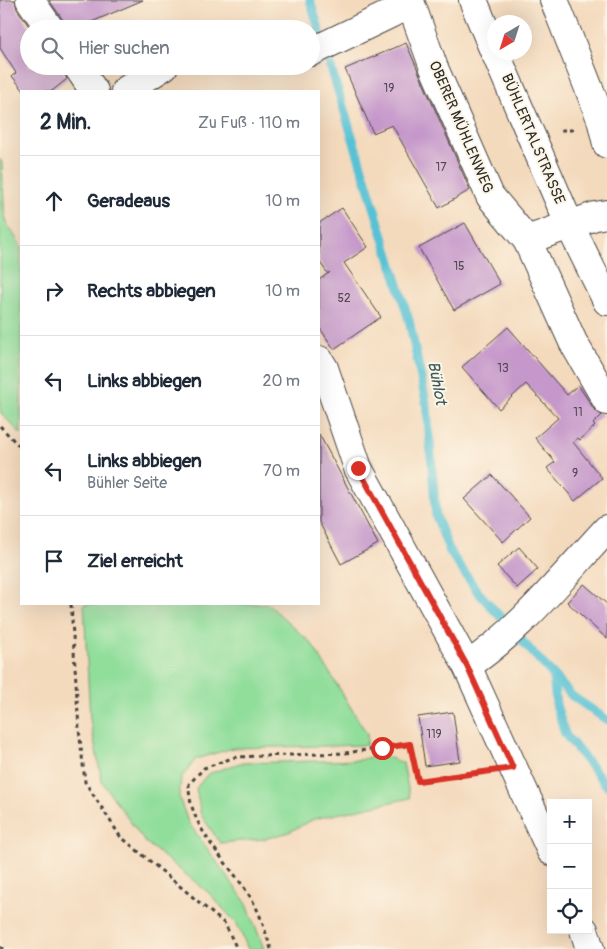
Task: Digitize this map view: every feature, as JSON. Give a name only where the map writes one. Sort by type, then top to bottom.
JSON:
[{"type":"street","points":[[30,0],[44,20]]},
{"type":"street","name":"BÜHLERTALSTRASSE","points":[[473,0],[487,33]]},
{"type":"street","points":[[554,0],[604,132]]},
{"type":"street","name":"OBERER MÜHLENWEG","points":[[320,48],[344,38],[410,2],[434,68],[490,196],[527,240],[573,342],[607,401]]},
{"type":"street","name":"BÜHLERTALSTRASSE","points":[[498,60],[570,226],[607,301]]},
{"type":"street","points":[[82,75],[93,90]]},
{"type":"street","points":[[127,90],[150,75]]},
{"type":"street","points":[[527,240],[595,216],[607,214]]},
{"type":"street","points":[[320,362],[324,368],[358,468],[476,660],[513,768],[548,844]]},
{"type":"street","points":[[476,660],[531,610],[607,528]]},
{"type":"street","points":[[585,934],[590,949]]},
{"type":"path","points":[[557,129],[604,132]]},
{"type":"path","points":[[0,426],[20,447]]},
{"type":"path","points":[[71,605],[79,729],[85,782],[120,836],[225,924],[237,949]]},
{"type":"path","points":[[271,949],[262,922],[250,896],[191,810],[189,784],[204,768],[235,756],[345,753],[410,744],[418,781],[513,768]]},
{"type":"green space","points":[[0,159],[2,162],[5,220],[20,244],[20,433],[0,412]]},
{"type":"green space","points":[[84,605],[269,605],[312,644],[367,734],[367,745],[233,748],[196,759],[181,778],[179,797],[188,822],[247,904],[264,949],[248,949],[237,924],[209,893],[144,841],[102,782],[90,719]]},
{"type":"green space","points":[[380,754],[403,763],[410,798],[314,819],[289,832],[265,839],[220,843],[201,815],[196,788],[208,774],[240,763],[360,760]]},
{"type":"building","points":[[0,0],[15,0],[17,9],[25,20],[20,20],[20,75],[65,75],[67,79],[53,90],[23,90],[12,76],[16,73],[0,48]]},
{"type":"building","points":[[49,0],[143,0],[96,20],[63,20]]},
{"type":"building","points":[[406,43],[470,190],[439,208],[392,125],[373,133],[345,69]]},
{"type":"building","points":[[342,208],[368,247],[344,263],[381,317],[334,349],[320,328],[320,279],[328,274],[320,262],[320,222]]},
{"type":"building","points":[[465,223],[500,284],[454,310],[419,248]]},
{"type":"building","points":[[508,327],[567,395],[578,385],[594,409],[602,415],[593,424],[595,426],[580,440],[578,438],[573,442],[602,478],[575,501],[547,468],[555,462],[535,438],[558,418],[526,384],[499,409],[462,367]]},
{"type":"building","points":[[320,436],[378,544],[341,564],[320,524]]},
{"type":"building","points":[[492,475],[530,517],[503,542],[464,499]]},
{"type":"building","points":[[519,547],[538,569],[517,588],[497,566]]},
{"type":"building","points":[[584,584],[607,604],[607,639],[567,602]]},
{"type":"building","points":[[453,712],[460,761],[425,766],[418,717]]},
{"type":"waterway","name":"Bühlot","points":[[310,0],[316,20]]},
{"type":"waterway","name":"Bühlot","points":[[320,32],[409,320],[427,407],[436,516],[450,552],[477,591],[572,696],[607,720]]},
{"type":"waterway","points":[[553,675],[556,704],[565,734],[607,786]]},
{"type":"route","points":[[358,468],[467,666],[513,768],[418,781],[410,744],[382,748]]}]
